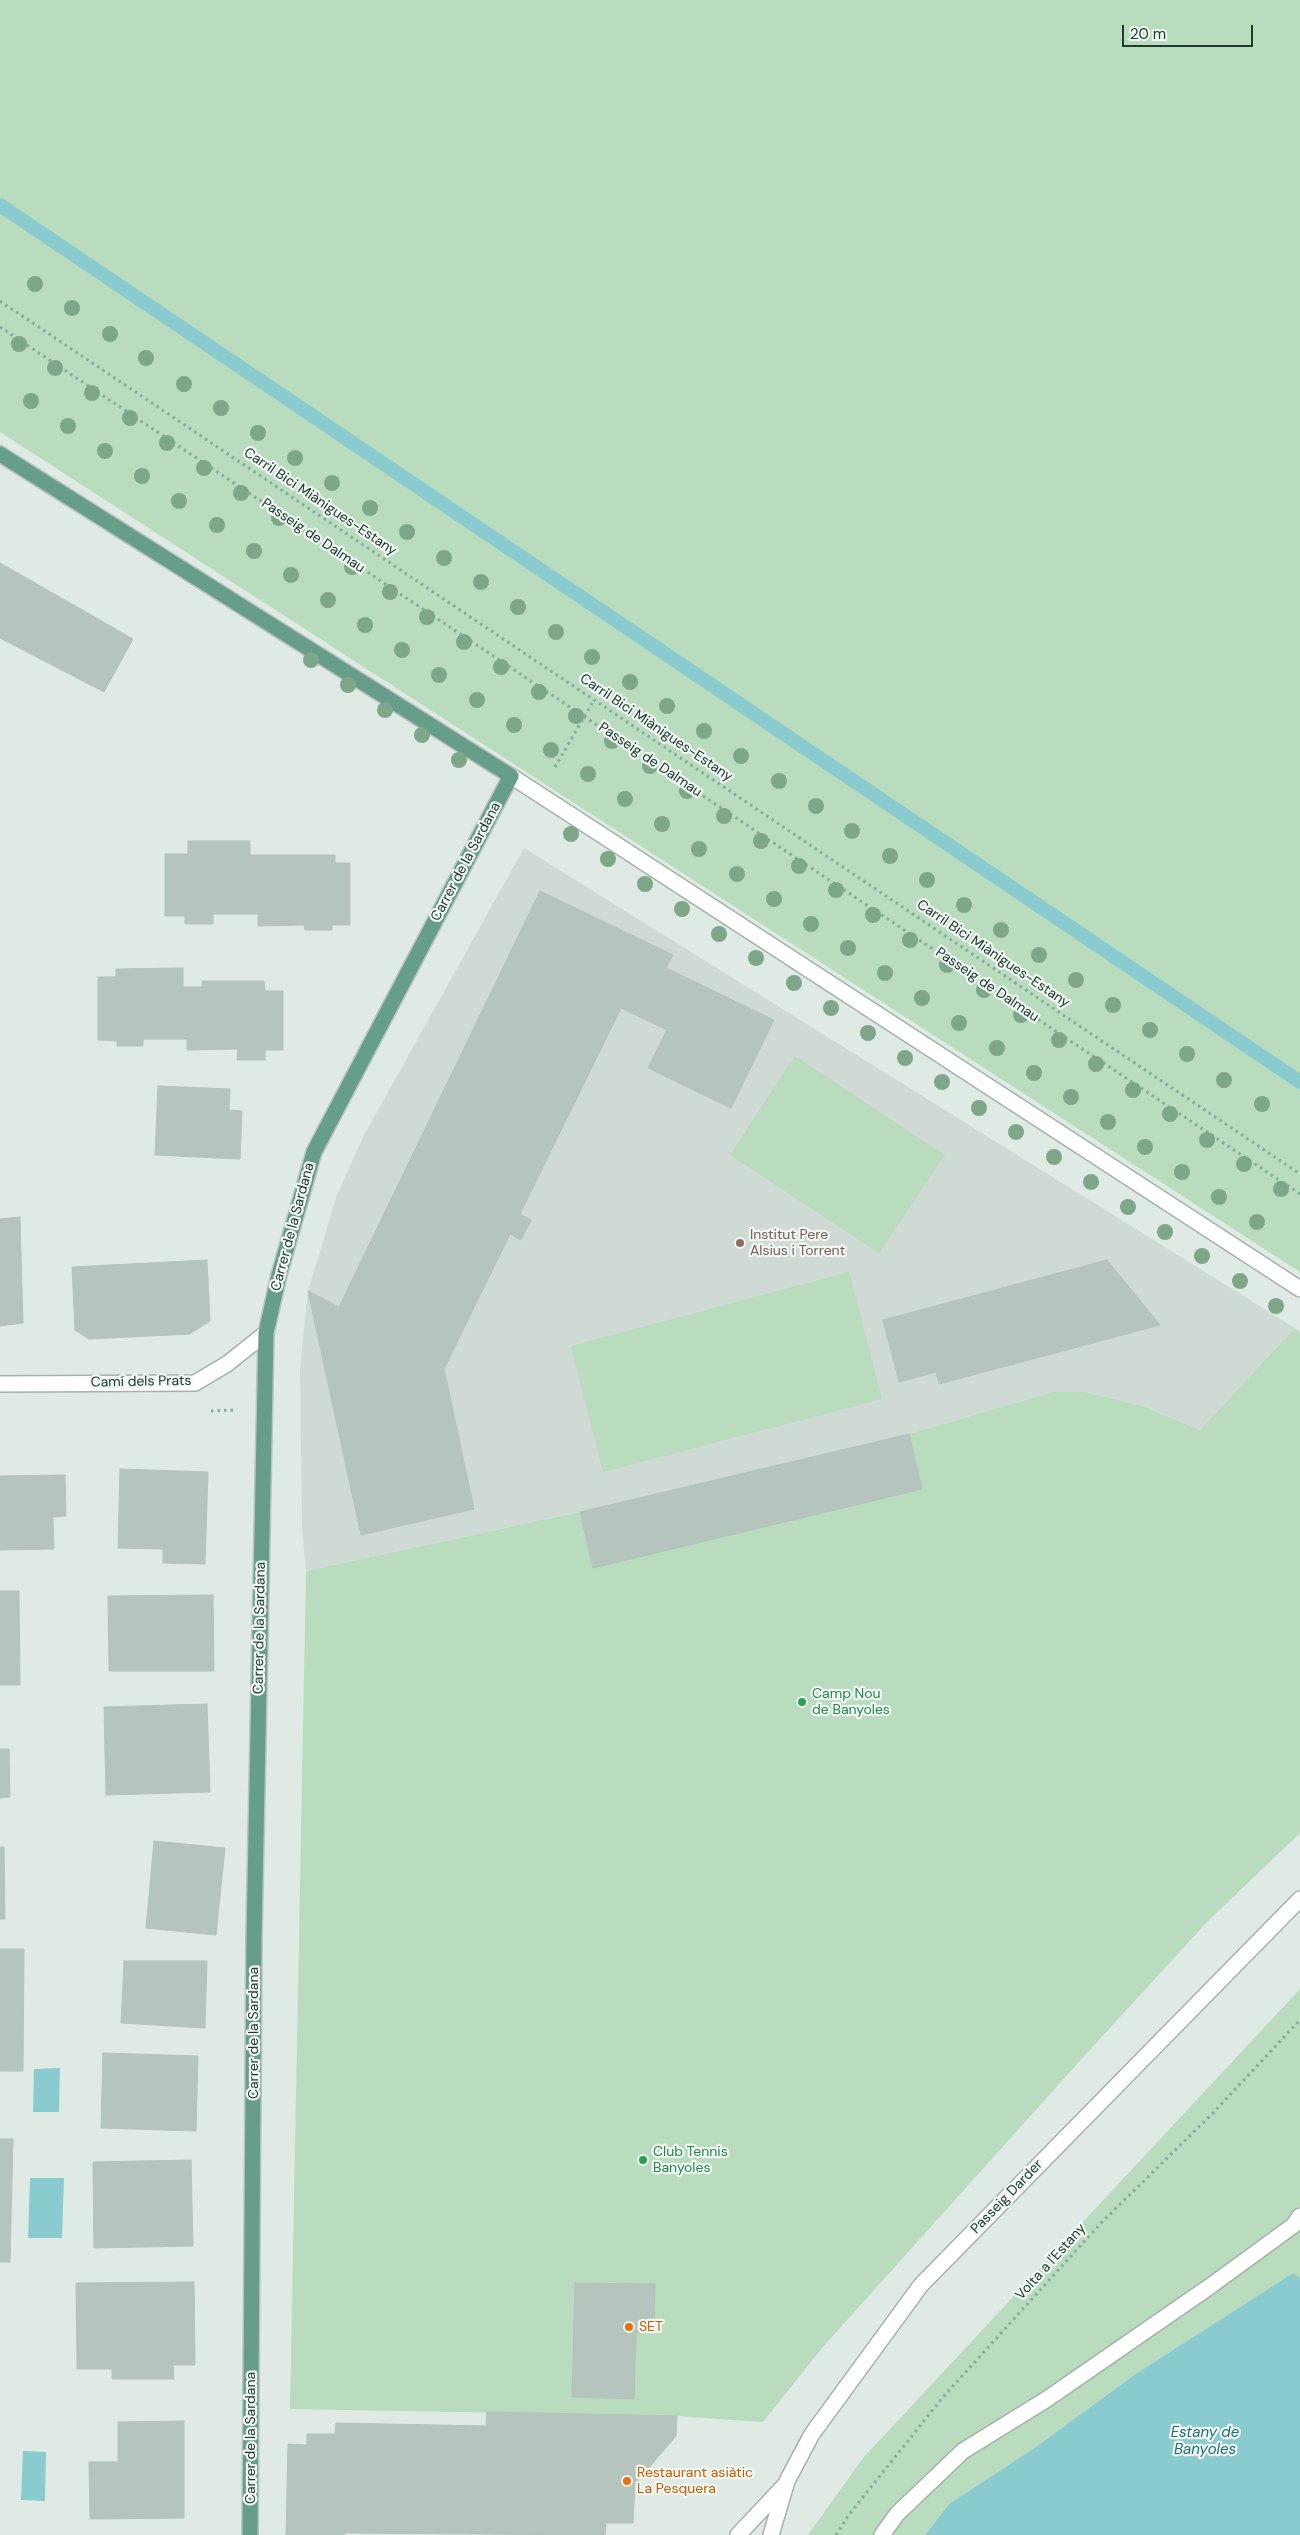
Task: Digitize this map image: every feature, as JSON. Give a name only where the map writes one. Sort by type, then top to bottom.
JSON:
[{"type":"main road","points":[[0,454],[510,776]]},
{"type":"main road","name":"Carrer de la Sardana","points":[[250,2535],[254,1937],[266,1333],[278,1275],[314,1152],[510,776]]},
{"type":"street","points":[[510,776],[1300,1289]]},
{"type":"street","name":"Camí dels Prats","points":[[0,1384],[195,1383],[227,1364],[266,1333]]},
{"type":"street","name":"Passeig Darder","points":[[770,2535],[787,2482],[812,2434],[921,2285],[1300,1899]]},
{"type":"street","points":[[882,2535],[897,2514],[964,2451],[1046,2399],[1209,2287],[1294,2225],[1300,2216]]},
{"type":"street","points":[[738,2535],[787,2482]]},
{"type":"path","name":"Carril Bici Miànigues-Estany","points":[[0,301],[1300,1174]]},
{"type":"path","name":"Passeig de Dalmau","points":[[0,327],[1300,1194]]},
{"type":"path","name":"Volta a l'Estany","points":[[836,2535],[848,2516],[950,2390],[1101,2223],[1213,2113],[1300,2020]]},
{"type":"shaded area","name":"Institut Pere Alsius i Torrent","points":[[524,848],[1295,1328],[1200,1430],[1143,1406],[1086,1392],[1053,1392],[909,1434],[580,1512],[306,1571],[302,1526],[300,1368],[308,1291],[337,1195],[363,1137]]},
{"type":"green space","points":[[0,0],[1300,0],[1300,1272],[0,432]]},
{"type":"green space","points":[[795,1056],[945,1155],[879,1253],[730,1155]]},
{"type":"green space","points":[[849,1272],[882,1399],[603,1472],[571,1346]]},
{"type":"green space","name":"Camp Nou de Banyoles","points":[[1295,1328],[1300,1332],[1300,1833],[1207,1922],[1087,2053],[822,2348],[763,2422],[677,2416],[290,2409],[306,1571],[580,1512],[909,1434],[1053,1392],[1086,1392],[1143,1406],[1200,1430]]},
{"type":"green space","points":[[1300,1989],[1300,2278],[1293,2273],[1134,2375],[1036,2447],[949,2504],[925,2535],[808,2535],[863,2458]]},
{"type":"water","points":[[60,2068],[59,2112],[33,2112],[34,2069]]},
{"type":"water","points":[[30,2178],[64,2178],[62,2238],[28,2238]]},
{"type":"water","name":"Estany de Banyoles","points":[[1293,2273],[1300,2278],[1300,2535],[925,2535],[949,2504],[1036,2447],[1134,2375]]},
{"type":"water","points":[[23,2451],[46,2452],[45,2501],[21,2500]]},
{"type":"building","points":[[0,563],[133,639],[104,692],[0,638]]},
{"type":"building","points":[[188,841],[250,841],[250,855],[335,855],[335,863],[350,863],[350,925],[332,925],[332,930],[305,930],[304,925],[258,926],[258,914],[213,914],[213,924],[185,924],[185,916],[165,916],[165,854],[188,854]]},
{"type":"building","points":[[540,891],[673,955],[666,968],[774,1020],[731,1108],[648,1068],[667,1030],[621,1008],[520,1214],[531,1220],[521,1240],[510,1234],[444,1369],[474,1509],[361,1535],[308,1291],[339,1307]]},
{"type":"building","points":[[183,968],[183,987],[202,987],[202,981],[264,981],[265,991],[283,991],[283,1050],[265,1050],[265,1060],[237,1060],[238,1049],[187,1050],[187,1039],[143,1039],[143,1046],[117,1046],[117,1041],[98,1040],[98,977],[116,977],[116,969]]},
{"type":"building","points":[[158,1086],[230,1089],[229,1110],[242,1111],[240,1159],[155,1155]]},
{"type":"building","points":[[20,1217],[23,1323],[0,1326],[0,1219]]},
{"type":"building","points":[[207,1260],[210,1321],[190,1334],[89,1339],[75,1330],[72,1267]]},
{"type":"building","points":[[1107,1260],[1160,1325],[939,1384],[936,1372],[899,1382],[883,1320]]},
{"type":"building","points":[[909,1434],[922,1489],[593,1568],[580,1512]]},
{"type":"building","points":[[120,1469],[208,1472],[205,1564],[163,1563],[163,1549],[118,1548]]},
{"type":"building","points":[[65,1475],[66,1516],[53,1517],[54,1549],[0,1550],[0,1476]]},
{"type":"building","points":[[0,1591],[19,1591],[20,1685],[0,1685]]},
{"type":"building","points":[[213,1595],[214,1671],[109,1671],[108,1596]]},
{"type":"building","points":[[207,1704],[210,1792],[106,1795],[104,1707]]},
{"type":"building","points":[[0,1749],[9,1749],[10,1797],[0,1798]]},
{"type":"building","points":[[154,1841],[225,1848],[216,1935],[146,1928]]},
{"type":"building","points":[[0,1847],[4,1847],[5,1919],[0,1919]]},
{"type":"building","points":[[0,1949],[24,1949],[23,2071],[0,2071]]},
{"type":"building","points":[[124,1961],[207,1961],[205,2028],[121,2023]]},
{"type":"building","points":[[103,2053],[198,2056],[196,2131],[101,2128]]},
{"type":"building","points":[[0,2139],[13,2139],[10,2262],[0,2262]]},
{"type":"building","points":[[191,2160],[193,2246],[94,2248],[93,2162]]},
{"type":"building","points":[[194,2282],[195,2365],[173,2365],[174,2379],[112,2379],[112,2369],[77,2369],[76,2283]]},
{"type":"building","points":[[575,2283],[655,2284],[654,2332],[636,2332],[634,2399],[572,2397]]},
{"type":"building","points":[[487,2412],[677,2416],[676,2436],[635,2484],[633,2523],[606,2523],[605,2535],[345,2533],[345,2535],[286,2535],[288,2444],[307,2445],[307,2434],[335,2434],[336,2423],[486,2426]]},
{"type":"building","points":[[184,2421],[184,2518],[90,2519],[89,2462],[118,2462],[118,2422]]},
{"type":"waterway","points":[[0,205],[1300,1082]]},
{"type":"place","name":"Institut Pere Alsius i Torrent","points":[[740,1243]]},
{"type":"place","name":"Camp Nou de Banyoles","points":[[802,1702]]},
{"type":"place","name":"Club Tennis Banyoles","points":[[643,2160]]},
{"type":"place","name":"SET","points":[[629,2327]]},
{"type":"place","name":"Restaurant asiàtic La Pesquera","points":[[627,2481]]}]
